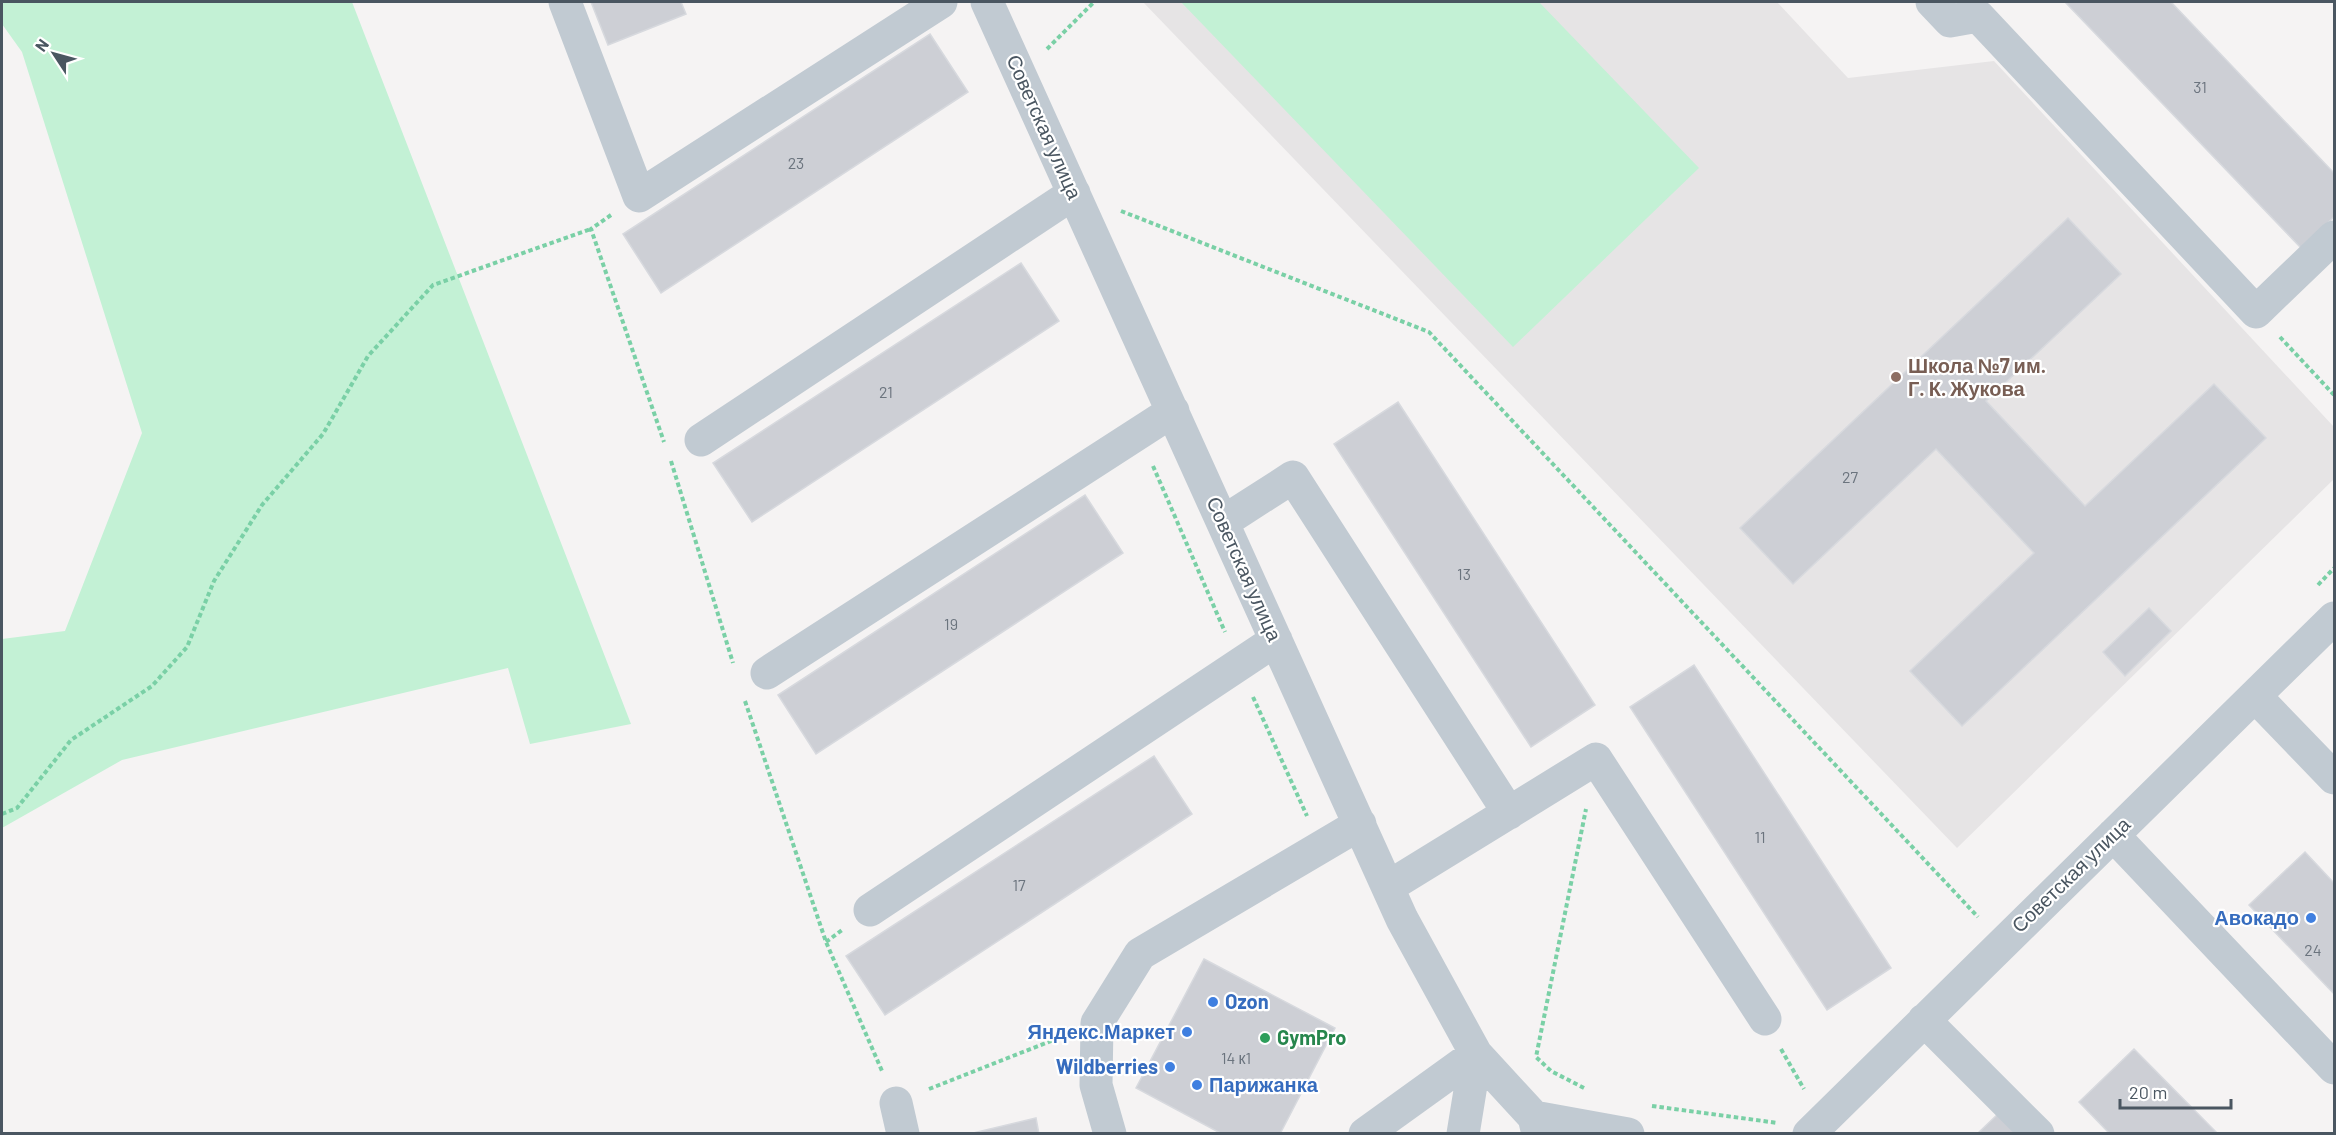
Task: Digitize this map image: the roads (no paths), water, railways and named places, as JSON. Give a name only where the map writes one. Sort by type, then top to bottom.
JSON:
[{"type":"street","points":[[565,2],[639,196],[941,2]]},
{"type":"street","name":"Советская улица","points":[[987,2],[1402,919],[1476,1054],[1536,1125],[1628,1134]]},
{"type":"street","points":[[1932,2],[1950,21],[1978,16],[2248,319],[2334,237]]},
{"type":"street","points":[[701,440],[1074,193]]},
{"type":"street","points":[[767,673],[1173,411]]},
{"type":"street","points":[[1223,522],[1293,477],[1509,813]]},
{"type":"street","name":"Советская улица","points":[[1806,1124],[1924,1020],[2334,618]]},
{"type":"street","points":[[870,910],[1276,640]]},
{"type":"street","points":[[2255,696],[2334,778]]},
{"type":"street","points":[[1388,887],[1596,759],[1765,1019]]},
{"type":"street","points":[[1110,1134],[1096,1085],[1097,1023],[1140,954],[1360,824]]},
{"type":"street","points":[[2113,835],[2334,1068]]},
{"type":"street","points":[[1924,1020],[2038,1134]]},
{"type":"street","points":[[1365,1134],[1476,1054]]},
{"type":"street","points":[[1463,1134],[1476,1054]]},
{"type":"place","name":"Школа №7 им. Г. К. Жукова","points":[[1896,377]]},
{"type":"place","name":"Авокадо","points":[[2311,918]]},
{"type":"place","name":"Ozon","points":[[1213,1002]]},
{"type":"place","name":"Яндекс.Маркет","points":[[1187,1032]]},
{"type":"place","name":"GymPro","points":[[1265,1038]]},
{"type":"place","name":"Wildberries","points":[[1170,1067]]},
{"type":"place","name":"Парижанка","points":[[1197,1085]]}]
